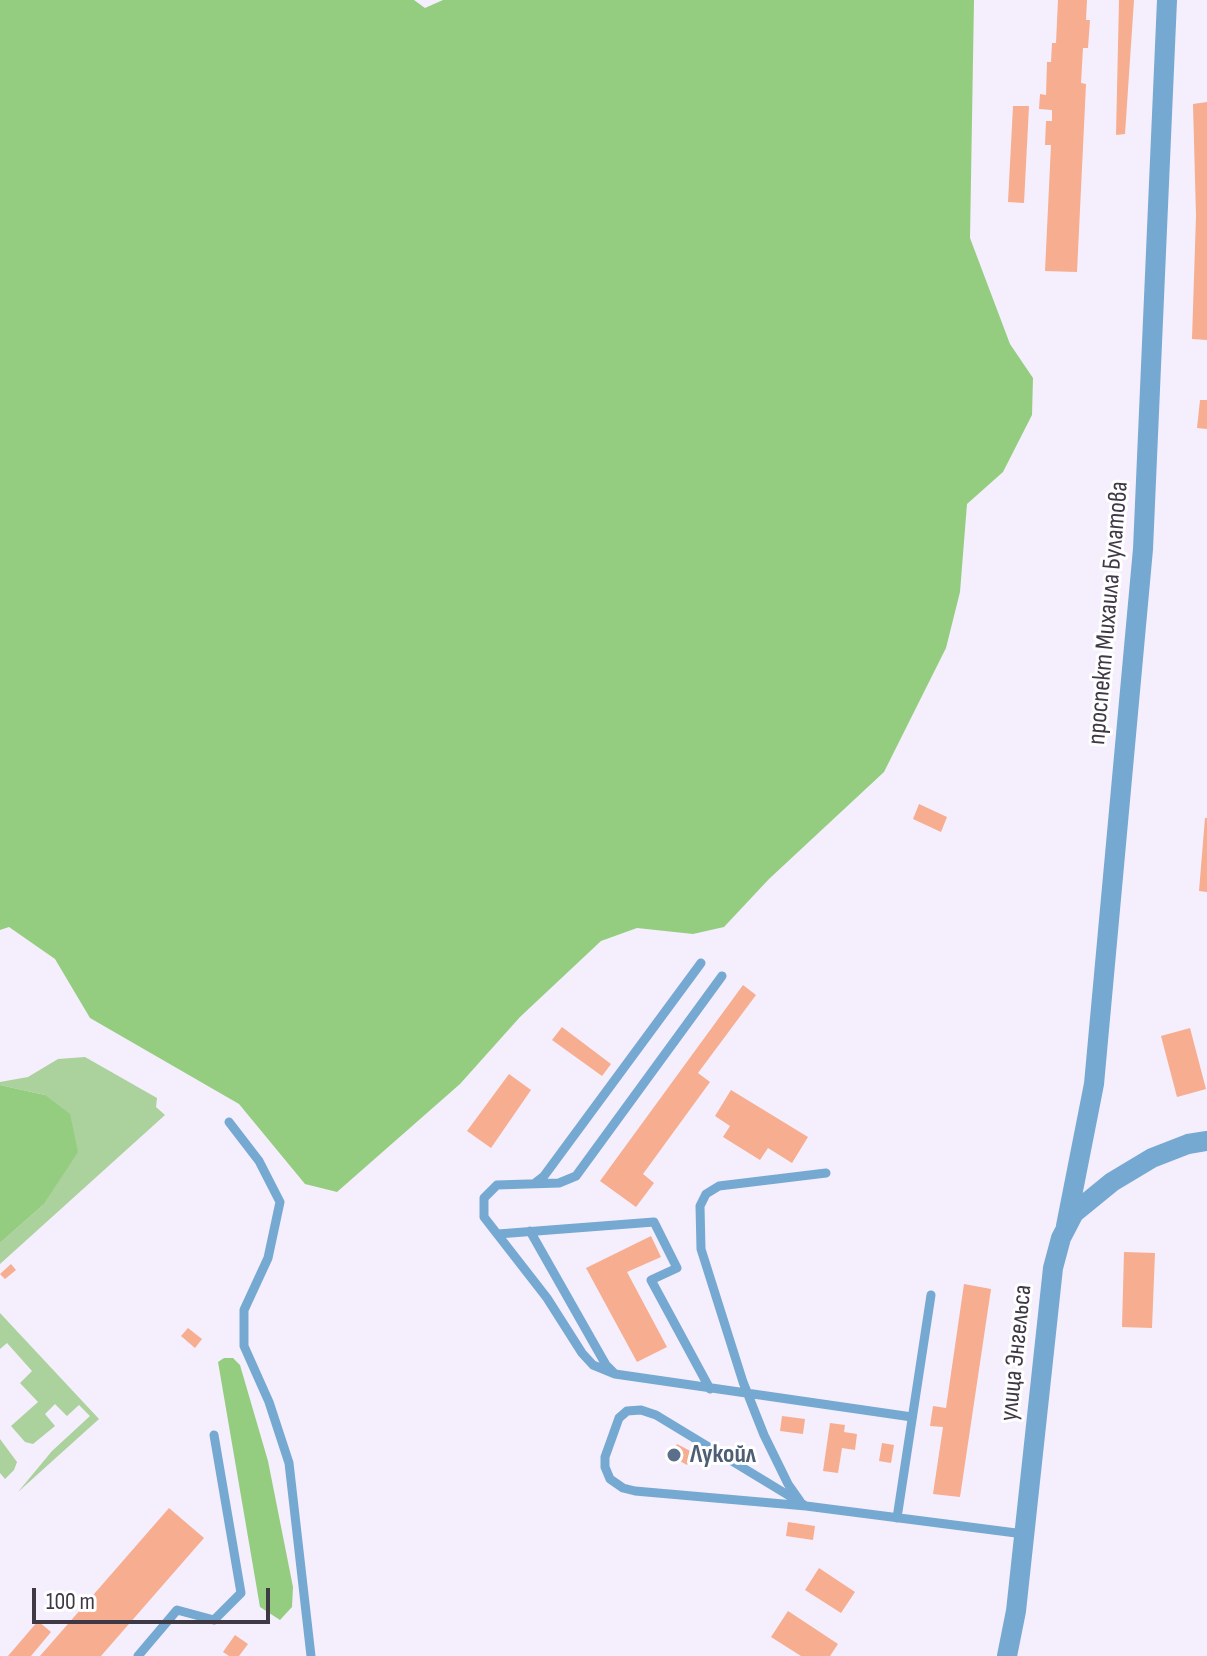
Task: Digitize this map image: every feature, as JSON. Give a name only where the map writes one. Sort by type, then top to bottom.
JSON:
[{"type":"street","name":"проспект Михаила Булатова","points":[[1066,1226],[1094,1084],[1143,549],[1167,0]]},
{"type":"street","name":"улица Энгельса","points":[[1007,1656],[1016,1611],[1053,1268],[1066,1226],[1081,1205],[1112,1182],[1152,1158],[1188,1144],[1207,1141]]},
{"type":"lane","points":[[533,1184],[544,1176],[701,963]]},
{"type":"lane","points":[[722,976],[576,1176],[559,1183],[497,1185],[484,1198],[484,1217],[547,1298],[593,1365],[615,1374],[912,1417]]},
{"type":"lane","points":[[229,1122],[259,1161],[280,1202],[268,1258],[244,1310],[244,1346],[269,1402],[289,1463],[311,1656]]},
{"type":"lane","points":[[806,1506],[788,1484],[748,1395],[701,1249],[700,1206],[706,1194],[719,1186],[826,1173]]},
{"type":"lane","points":[[498,1234],[651,1221],[658,1225],[677,1268],[651,1280],[710,1389]]},
{"type":"lane","points":[[530,1231],[606,1365],[615,1374]]},
{"type":"lane","points":[[897,1518],[931,1295]]},
{"type":"lane","points":[[806,1506],[656,1415],[641,1410],[627,1411],[619,1418],[605,1457],[610,1479],[623,1488],[635,1491],[806,1506],[1024,1534]]},
{"type":"lane","points":[[138,1656],[177,1610],[214,1620],[241,1593],[214,1435]]},
{"type":"green space","points":[[0,0],[414,0],[425,8],[443,0],[974,0],[970,238],[1010,344],[1033,378],[1032,415],[1003,472],[967,504],[960,592],[946,648],[884,772],[769,879],[724,927],[693,934],[637,928],[601,941],[520,1017],[460,1084],[337,1192],[305,1184],[239,1104],[90,1018],[55,959],[9,927],[0,930]]},
{"type":"green space","points":[[85,1057],[157,1098],[156,1107],[165,1115],[0,1264],[0,1243],[43,1205],[45,1095],[0,1085],[0,1082],[28,1077],[58,1059]]},
{"type":"green space","points":[[0,1085],[45,1095],[70,1114],[78,1152],[43,1205],[0,1243]]},
{"type":"green space","points":[[0,1313],[99,1419],[18,1492],[52,1451],[90,1416],[79,1405],[67,1416],[55,1404],[45,1414],[55,1426],[33,1444],[25,1442],[11,1426],[38,1402],[20,1383],[32,1371],[7,1343],[0,1349]]},
{"type":"green space","points":[[233,1358],[240,1365],[268,1461],[293,1587],[292,1607],[280,1620],[260,1607],[218,1362]]},
{"type":"green space","points":[[0,1439],[17,1462],[5,1479],[0,1473]]},
{"type":"building","points":[[1058,0],[1087,0],[1086,20],[1090,20],[1088,48],[1083,48],[1081,83],[1086,84],[1077,272],[1045,271],[1051,145],[1045,145],[1046,121],[1052,121],[1052,110],[1039,109],[1040,94],[1046,95],[1047,62],[1051,62],[1052,43],[1056,43]]},
{"type":"building","points":[[1119,0],[1134,0],[1125,134],[1116,135]]},
{"type":"building","points":[[1207,102],[1207,340],[1192,339],[1196,216],[1193,104]]},
{"type":"building","points":[[1013,106],[1029,106],[1024,203],[1008,202]]},
{"type":"building","points":[[1200,400],[1207,400],[1207,429],[1197,428]]},
{"type":"building","points":[[919,804],[947,817],[941,832],[913,819]]},
{"type":"building","points":[[1207,818],[1207,892],[1199,891]]},
{"type":"building","points":[[743,985],[756,995],[698,1073],[710,1082],[643,1174],[654,1183],[636,1207],[600,1181]]},
{"type":"building","points":[[562,1027],[611,1064],[602,1076],[552,1040]]},
{"type":"building","points":[[1190,1028],[1206,1089],[1177,1097],[1161,1036]]},
{"type":"building","points":[[509,1074],[531,1090],[491,1148],[467,1131]]},
{"type":"building","points":[[731,1090],[808,1137],[792,1163],[768,1148],[760,1160],[723,1137],[730,1126],[715,1116]]},
{"type":"building","points":[[651,1236],[661,1257],[627,1272],[667,1347],[637,1362],[586,1268]]},
{"type":"building","points":[[1124,1252],[1155,1253],[1152,1328],[1122,1327]]},
{"type":"building","points":[[11,1264],[16,1270],[5,1279],[0,1274]]},
{"type":"building","points":[[964,1284],[991,1289],[960,1497],[933,1494],[943,1427],[930,1426],[933,1406],[946,1408]]},
{"type":"building","points":[[188,1328],[202,1339],[195,1348],[181,1336]]},
{"type":"building","points":[[782,1416],[805,1419],[803,1434],[780,1431]]},
{"type":"building","points":[[830,1423],[845,1425],[844,1432],[857,1434],[855,1450],[842,1448],[838,1473],[823,1471]]},
{"type":"building","points":[[882,1443],[894,1445],[891,1463],[879,1461]]},
{"type":"building","points":[[677,1444],[694,1453],[687,1465],[671,1456]]},
{"type":"building","points":[[169,1508],[204,1538],[101,1656],[40,1656]]},
{"type":"building","points":[[788,1522],[815,1526],[813,1540],[786,1536]]},
{"type":"building","points":[[819,1568],[855,1592],[841,1613],[805,1590]]},
{"type":"building","points":[[788,1611],[838,1644],[830,1656],[801,1656],[771,1637]]},
{"type":"building","points":[[38,1621],[51,1632],[31,1656],[8,1656]]},
{"type":"building","points":[[235,1635],[248,1644],[239,1656],[229,1656],[223,1652]]},
{"type":"place","name":"Лукойл","points":[[674,1455]]}]
